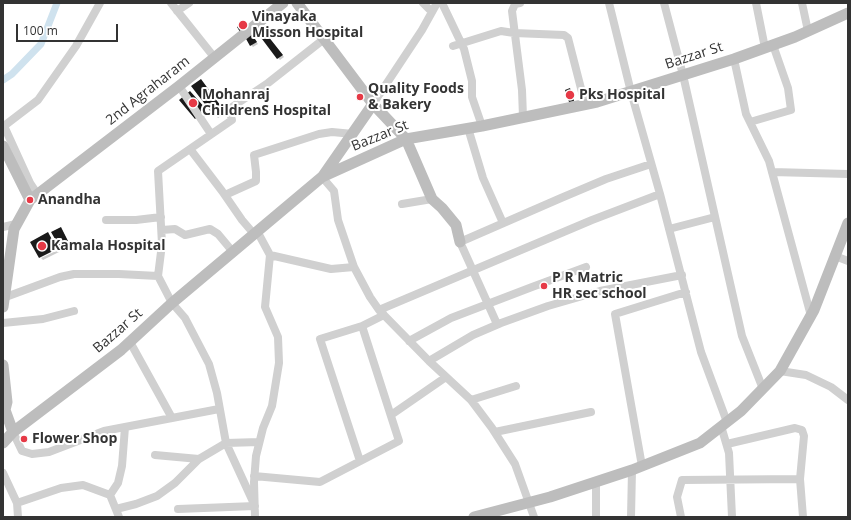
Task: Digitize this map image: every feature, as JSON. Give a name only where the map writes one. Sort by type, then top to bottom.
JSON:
[{"type":"main road","name":"2nd Agraharam","points":[[34,198],[180,86],[214,57],[283,3]]},
{"type":"main road","points":[[297,3],[373,104],[406,139],[432,199],[442,208],[456,226],[460,242]]},
{"type":"main road","name":"Bazzar St","points":[[3,443],[13,432],[121,350],[172,303],[322,177],[406,139],[523,118],[631,92],[734,59],[808,31],[848,13]]},
{"type":"main road","points":[[322,177],[373,104]]},
{"type":"main road","points":[[3,301],[16,224],[34,198],[4,146]]},
{"type":"main road","points":[[474,517],[488,515],[596,482],[637,468],[700,443],[741,411],[780,371],[811,316],[848,223]]},
{"type":"main road","points":[[3,365],[7,402],[4,411],[13,432]]},
{"type":"street","points":[[34,198],[30,183],[4,126],[38,100],[76,46],[100,3]]},
{"type":"street","points":[[171,3],[214,57]]},
{"type":"street","points":[[177,11],[189,3]]},
{"type":"street","points":[[423,3],[432,12]]},
{"type":"street","points":[[373,104],[437,3]]},
{"type":"street","points":[[442,3],[472,81],[472,97],[482,126]]},
{"type":"street","points":[[520,3],[515,4],[512,11],[522,90],[523,118]]},
{"type":"street","points":[[609,3],[631,92],[660,194],[701,352],[724,424],[729,453],[732,517]]},
{"type":"street","points":[[664,3],[683,75],[742,336],[763,389]]},
{"type":"street","points":[[750,122],[792,110],[788,88],[769,46],[756,3]]},
{"type":"street","points":[[802,3],[808,31]]},
{"type":"street","points":[[457,44],[501,30],[514,33],[564,35],[568,38],[585,104]]},
{"type":"street","points":[[255,506],[226,443],[219,408],[218,393],[209,364],[185,318],[172,303],[158,276],[162,244],[162,230],[158,171],[232,120],[229,109],[268,83],[324,39]]},
{"type":"street","points":[[734,59],[746,114],[769,161],[811,316]]},
{"type":"street","points":[[180,86],[211,134]]},
{"type":"street","points":[[468,128],[483,178],[503,223]]},
{"type":"street","points":[[225,195],[256,181],[254,155],[319,134],[332,132],[353,134]]},
{"type":"street","points":[[190,149],[242,220],[256,233],[270,254],[265,307],[278,337],[279,363],[272,406],[263,428],[256,456],[254,476],[255,517]]},
{"type":"street","points":[[497,324],[474,270],[460,242],[606,179],[651,164]]},
{"type":"street","points":[[772,172],[848,174]]},
{"type":"street","points":[[322,177],[334,191],[338,220],[354,266],[370,297],[382,312],[429,361],[471,400],[515,464],[534,517]]},
{"type":"street","points":[[360,462],[320,339],[362,326],[382,312],[474,270],[592,220],[660,194]]},
{"type":"street","points":[[402,204],[432,199]]},
{"type":"street","points":[[669,229],[715,217]]},
{"type":"street","points":[[106,220],[161,218]]},
{"type":"street","points":[[3,226],[16,224]]},
{"type":"street","points":[[162,230],[175,229],[185,235],[210,229],[218,234],[233,252]]},
{"type":"street","points":[[270,254],[330,269],[354,266]]},
{"type":"street","points":[[835,256],[848,261]]},
{"type":"street","points":[[409,340],[451,318],[586,267]]},
{"type":"street","points":[[3,301],[60,277],[74,274],[158,276]]},
{"type":"street","points":[[429,361],[473,335],[497,324],[548,306],[600,291],[682,276]]},
{"type":"street","points":[[631,517],[637,468],[616,314],[686,292]]},
{"type":"street","points":[[3,324],[43,320],[74,311]]},
{"type":"street","points":[[254,476],[320,482],[399,441],[362,326]]},
{"type":"street","points":[[130,342],[172,418]]},
{"type":"street","points":[[780,371],[806,375],[831,387],[848,400]]},
{"type":"street","points":[[391,416],[446,377]]},
{"type":"street","points":[[471,400],[516,386]]},
{"type":"street","points":[[13,432],[22,451],[32,454],[49,452],[104,431],[219,408]]},
{"type":"street","points":[[494,432],[591,412]]},
{"type":"street","points":[[110,495],[118,483],[122,466],[125,427]]},
{"type":"street","points":[[727,444],[795,428],[802,430],[804,436],[800,479],[802,517]]},
{"type":"street","points":[[116,509],[136,504],[157,496],[175,483],[199,459],[226,443],[259,442]]},
{"type":"street","points":[[155,455],[199,459]]},
{"type":"street","points":[[3,473],[17,503],[18,517]]},
{"type":"street","points":[[681,517],[677,496],[682,480],[800,479]]},
{"type":"street","points":[[596,482],[596,517]]},
{"type":"street","points":[[17,503],[61,488],[83,485],[110,495],[119,517]]},
{"type":"street","points":[[178,509],[255,506]]},
{"type":"building","points":[[244,22],[247,27],[240,32],[237,27]]},
{"type":"building","points":[[264,31],[283,55],[277,59],[259,35]]},
{"type":"building","points":[[251,33],[257,42],[250,46],[245,37]]},
{"type":"building","points":[[201,79],[223,109],[214,116],[191,86]]},
{"type":"building","points":[[570,88],[574,101],[569,102],[565,90]]},
{"type":"building","points":[[190,91],[206,109],[195,119],[179,100]]},
{"type":"building","points":[[61,227],[68,241],[59,246],[51,232]]},
{"type":"building","points":[[48,232],[57,249],[39,258],[30,242]]},
{"type":"waterway","points":[[3,80],[12,74],[41,44],[57,3]]},
{"type":"place","name":"Vinayaka Misson Hospital","points":[[243,25]]},
{"type":"place","name":"Pks Hospital","points":[[570,95]]},
{"type":"place","name":"Quality Foods & Bakery","points":[[360,97]]},
{"type":"place","name":"Mohanraj ChildrenS Hospital","points":[[193,103]]},
{"type":"place","name":"Anandha","points":[[30,200]]},
{"type":"place","name":"Kamala Hospital","points":[[42,246]]},
{"type":"place","name":"P R Matric HR sec school","points":[[544,286]]},
{"type":"place","name":"Flower Shop","points":[[24,439]]}]
